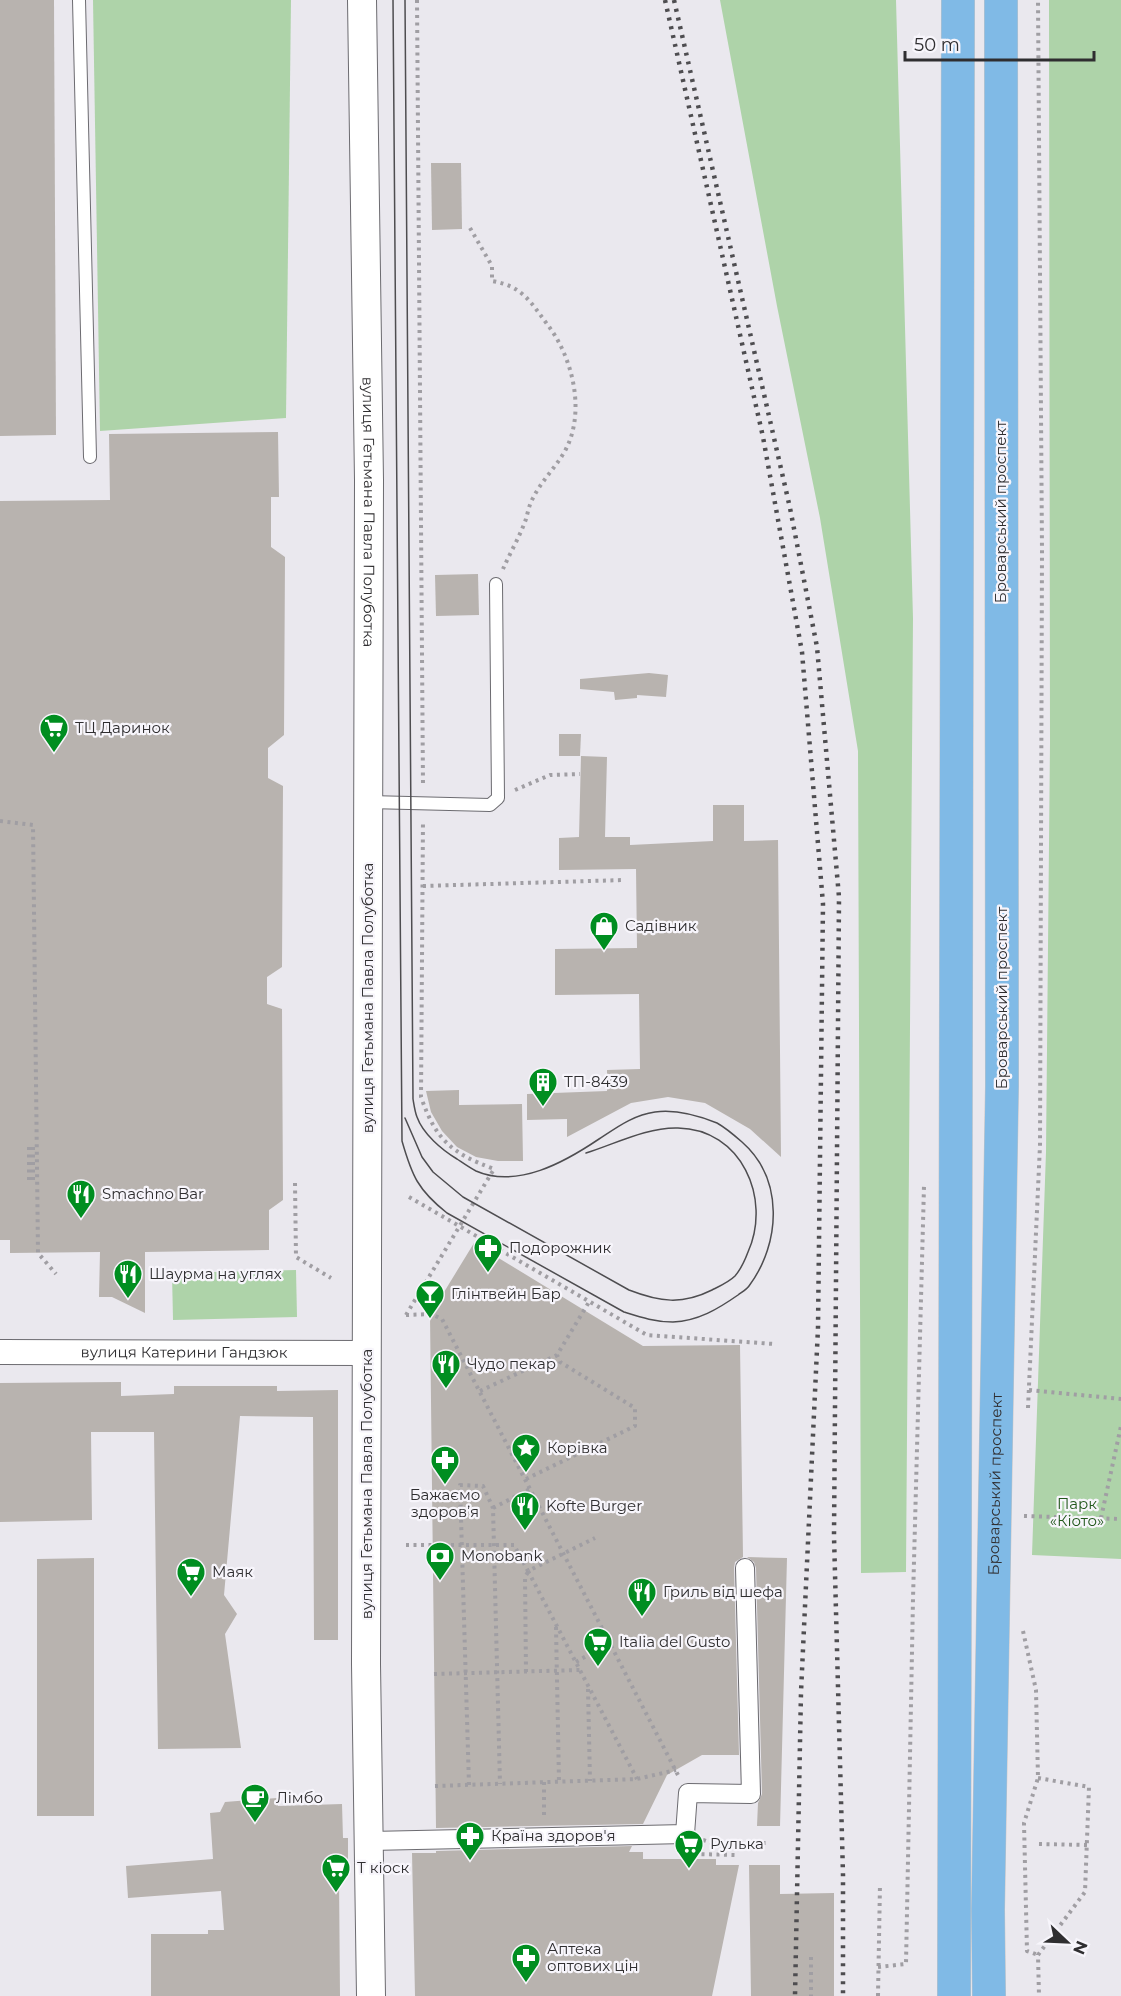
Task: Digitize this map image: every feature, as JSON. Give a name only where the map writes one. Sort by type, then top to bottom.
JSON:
[{"type":"highway","points":[[954,1996],[958,0]]},
{"type":"highway","name":"Броварський проспект","points":[[989,1996],[988,1886],[1002,1086],[1001,0]]},
{"type":"street","name":"вулиця Гетьмана Павла Полуботка","points":[[362,0],[369,480],[366,1664],[371,1996]]},
{"type":"street","name":"вулиця Катерини Гандзюк","points":[[0,1352],[368,1353]]},
{"type":"street","points":[[370,1841],[685,1834],[688,1793],[751,1794],[745,1568]]},
{"type":"lane","points":[[79,0],[90,458]]},
{"type":"lane","points":[[369,802],[490,805],[495,803],[499,796],[496,584]]},
{"type":"path","points":[[417,0],[423,803],[421,1097],[430,1122],[442,1139],[472,1161],[494,1169],[406,1315],[431,1314],[442,1319],[676,1770],[637,1779],[435,1786]]},
{"type":"path","points":[[1028,1413],[1040,1133],[1042,551],[1038,0]]},
{"type":"path","points":[[470,228],[492,266],[492,281],[522,292],[556,337],[570,366],[575,387],[576,407],[568,446],[533,496],[526,518],[496,584]]},
{"type":"path","points":[[499,796],[550,775],[580,774]]},
{"type":"path","points":[[0,821],[33,825],[38,1253],[56,1274]]},
{"type":"path","points":[[423,886],[624,879]]},
{"type":"path","points":[[31,1147],[31,1184]]},
{"type":"path","points":[[878,1967],[906,1965],[912,1611],[924,1176]]},
{"type":"path","points":[[295,1183],[296,1257],[331,1278]]},
{"type":"path","points":[[409,1197],[646,1335],[774,1344]]},
{"type":"path","points":[[480,1391],[557,1355],[589,1302]]},
{"type":"path","points":[[526,1479],[635,1426],[635,1408],[560,1362],[557,1355]]},
{"type":"path","points":[[1029,1390],[1121,1399]]},
{"type":"path","points":[[1101,1518],[1121,1426]]},
{"type":"path","points":[[469,1785],[460,1485],[483,1486],[493,1508],[500,1784]]},
{"type":"path","points":[[493,1508],[530,1489]]},
{"type":"path","points":[[1024,1528],[1025,1504]]},
{"type":"path","points":[[1024,1516],[1121,1520]]},
{"type":"path","points":[[526,1672],[525,1577],[528,1571],[595,1538]]},
{"type":"path","points":[[406,1545],[514,1545],[637,1779]]},
{"type":"path","points":[[1021,1621],[1036,1690],[1038,1778],[1024,1823],[1028,1951],[1038,1955]]},
{"type":"path","points":[[556,1624],[559,1782]]},
{"type":"path","points":[[576,1662],[610,1642]]},
{"type":"path","points":[[434,1674],[580,1670]]},
{"type":"path","points":[[588,1685],[590,1781]]},
{"type":"path","points":[[1038,1778],[1089,1787],[1084,1892],[1038,1955],[1039,1996]]},
{"type":"path","points":[[544,1782],[544,1818]]},
{"type":"path","points":[[685,1834],[685,1853],[736,1855]]},
{"type":"path","points":[[712,1843],[768,1843]]},
{"type":"path","points":[[1039,1844],[1087,1845]]},
{"type":"path","points":[[878,1996],[880,1884]]},
{"type":"path","points":[[811,1957],[811,1996]]},
{"type":"green space","points":[[93,0],[291,0],[286,418],[100,431]]},
{"type":"green space","points":[[720,0],[896,0],[913,618],[906,1572],[861,1573],[858,751],[820,518],[777,306]]},
{"type":"green space","name":"Парк «Кіото»","points":[[1049,0],[1121,0],[1121,1559],[1032,1555],[1046,1152],[1050,743]]},
{"type":"green space","points":[[296,1270],[297,1317],[173,1320],[172,1273]]},
{"type":"building","points":[[0,0],[54,0],[56,435],[0,436]]},
{"type":"building","points":[[431,163],[461,163],[462,229],[432,230]]},
{"type":"building","points":[[278,432],[279,497],[271,497],[271,547],[285,557],[284,735],[268,748],[268,778],[283,786],[282,967],[267,977],[267,1004],[282,1009],[283,1200],[269,1210],[269,1250],[145,1252],[145,1313],[112,1297],[99,1297],[100,1252],[10,1253],[10,1240],[0,1240],[0,501],[110,500],[109,434]]},
{"type":"building","points":[[478,574],[479,615],[436,616],[435,575]]},
{"type":"building","points":[[649,673],[668,675],[666,697],[637,695],[637,698],[615,700],[614,692],[580,689],[580,679]]},
{"type":"building","points":[[559,734],[581,734],[580,756],[559,756]]},
{"type":"building","points":[[581,756],[607,757],[605,837],[630,837],[630,845],[713,841],[713,805],[744,805],[744,841],[778,840],[781,1157],[750,1129],[705,1103],[668,1097],[631,1103],[567,1137],[567,1119],[527,1120],[527,1094],[607,1091],[607,1070],[640,1069],[639,994],[555,995],[555,949],[637,948],[636,869],[559,870],[559,838],[579,837]]},
{"type":"building","points":[[459,1090],[459,1105],[522,1104],[523,1161],[498,1161],[476,1157],[457,1147],[442,1131],[431,1112],[426,1091]]},
{"type":"building","points":[[474,1243],[643,1346],[740,1345],[743,1557],[735,1562],[734,1568],[739,1755],[702,1755],[667,1775],[643,1824],[436,1828],[430,1315]]},
{"type":"building","points":[[121,1382],[121,1396],[174,1394],[174,1386],[277,1386],[277,1391],[338,1390],[338,1640],[314,1640],[313,1417],[240,1416],[224,1595],[237,1614],[225,1634],[241,1748],[158,1749],[154,1432],[91,1432],[92,1520],[0,1522],[0,1383]]},
{"type":"building","points":[[747,1557],[787,1558],[780,1826],[757,1826],[758,1803],[762,1794],[756,1568],[754,1562]]},
{"type":"building","points":[[94,1558],[94,1816],[37,1816],[37,1559]]},
{"type":"building","points":[[277,1798],[278,1806],[342,1804],[343,1838],[348,1838],[348,1877],[339,1878],[340,1996],[151,1996],[151,1934],[208,1934],[208,1930],[224,1930],[221,1891],[128,1898],[126,1866],[213,1859],[210,1813],[220,1812],[225,1802]]},
{"type":"building","points":[[632,1846],[629,1852],[643,1852],[643,1859],[716,1859],[716,1865],[739,1865],[712,1996],[415,1996],[412,1853]]},
{"type":"building","points":[[749,1865],[780,1865],[780,1894],[834,1893],[834,1996],[751,1996]]},
{"type":"tram line","points":[[393,0],[402,1141],[417,1182],[429,1197],[447,1213],[624,1312],[660,1321],[682,1321],[699,1317],[744,1291],[760,1269],[772,1231],[771,1192],[765,1174],[756,1157],[727,1129],[702,1117],[686,1113],[663,1111],[647,1114],[625,1122],[586,1148],[556,1164],[524,1175],[508,1177],[492,1176],[476,1171],[451,1155],[428,1135],[415,1111],[413,1099],[405,0]]},
{"type":"tram line","points":[[405,1118],[422,1157],[433,1172],[463,1197],[629,1290],[661,1299],[681,1300],[701,1295],[735,1276],[748,1252],[754,1231],[756,1210],[753,1189],[746,1170],[734,1153],[719,1140],[700,1131],[666,1128],[643,1133],[586,1153]]},
{"type":"railway","points":[[665,0],[763,437],[802,652],[823,904],[818,1328],[801,1692],[795,1996]]},
{"type":"railway","points":[[674,0],[790,508],[817,647],[839,897],[834,1536],[843,1875],[843,1996]]},
{"type":"place","name":"ТЦ Даринок","points":[[54,754]]},
{"type":"place","name":"Садівник","points":[[604,952]]},
{"type":"place","name":"ТП-8439","points":[[543,1108]]},
{"type":"place","name":"Smachno Bar","points":[[81,1220]]},
{"type":"place","name":"Подорожник","points":[[488,1274]]},
{"type":"place","name":"Шаурма на углях","points":[[128,1300]]},
{"type":"place","name":"Глінтвейн Бар","points":[[430,1320]]},
{"type":"place","name":"Чудо пекар","points":[[446,1390]]},
{"type":"place","name":"Корівка","points":[[526,1474]]},
{"type":"place","name":"Бажаємо здоровʼя","points":[[445,1486]]},
{"type":"place","name":"Kofte Burger","points":[[525,1532]]},
{"type":"place","name":"Monobank","points":[[440,1582]]},
{"type":"place","name":"Маяк","points":[[191,1598]]},
{"type":"place","name":"Гриль від шефа","points":[[642,1618]]},
{"type":"place","name":"Italia del Gusto","points":[[598,1668]]},
{"type":"place","name":"Лімбо","points":[[255,1824]]},
{"type":"place","name":"Країна здоров'я","points":[[470,1862]]},
{"type":"place","name":"Рулька","points":[[689,1870]]},
{"type":"place","name":"Т кіоск","points":[[336,1894]]},
{"type":"place","name":"Аптека оптових цін","points":[[526,1984]]}]
